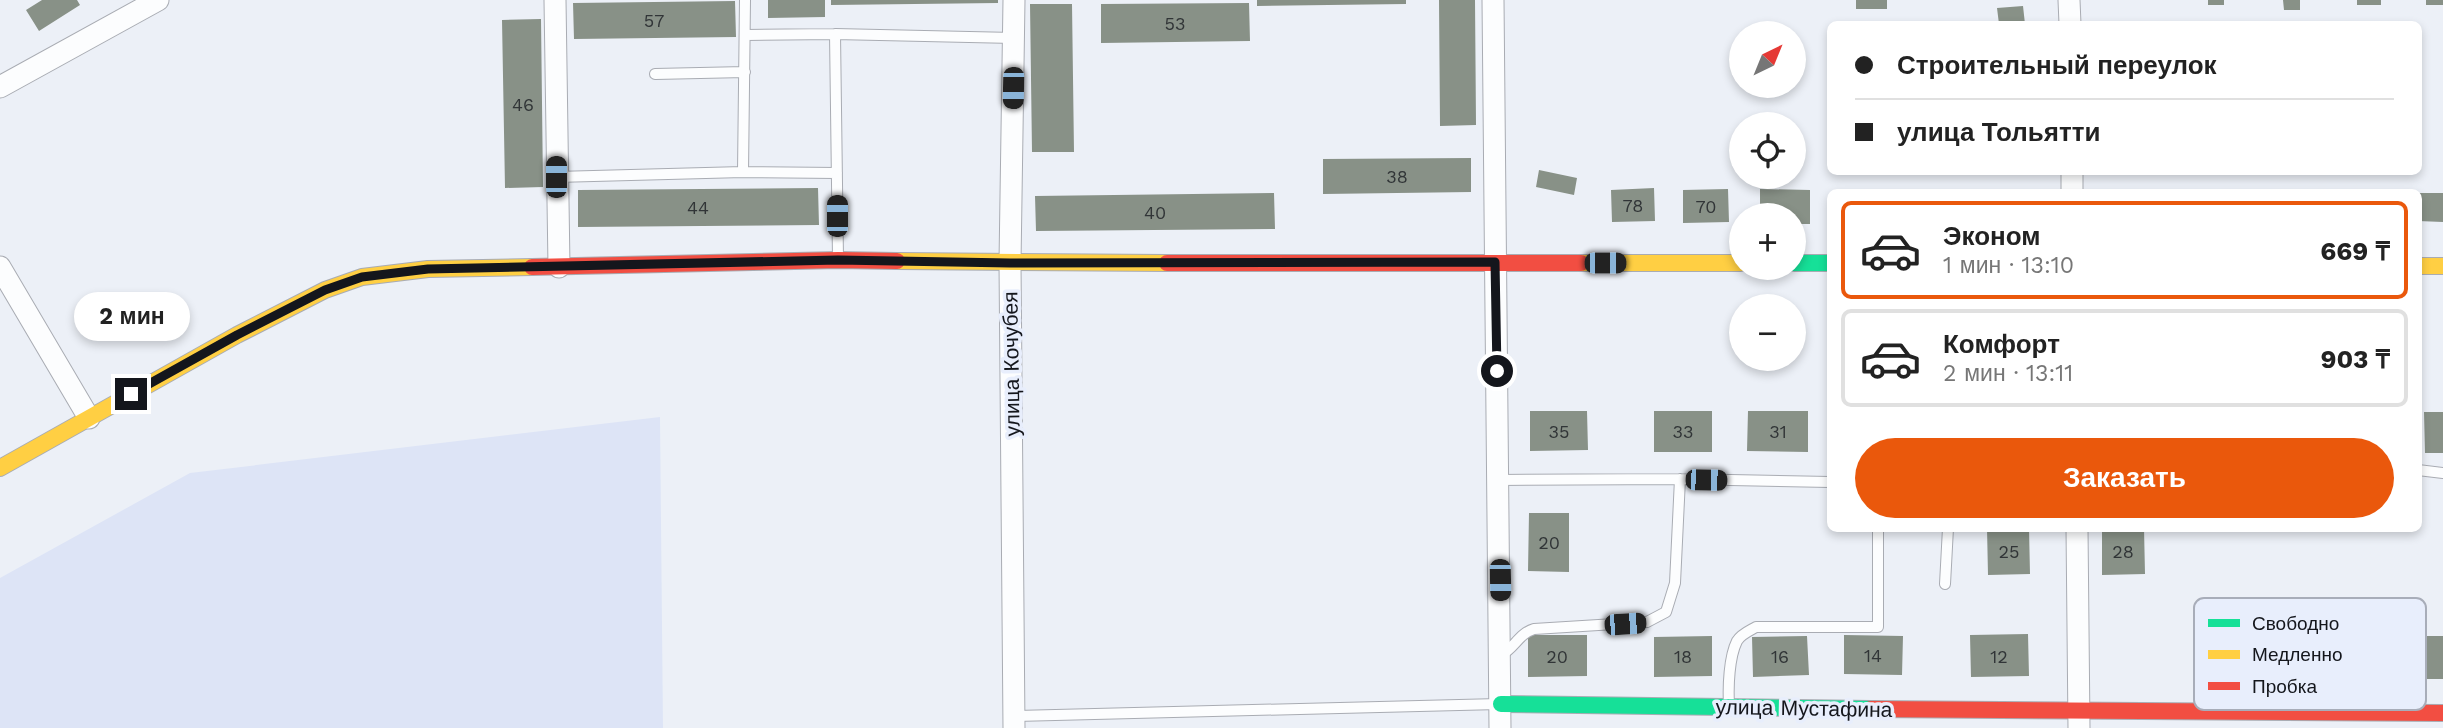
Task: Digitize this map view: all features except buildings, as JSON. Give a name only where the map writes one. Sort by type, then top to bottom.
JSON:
[{"type":"street","points":[[0,87],[158,0]]},
{"type":"street","points":[[555,0],[559,267]]},
{"type":"street","name":"улица Кочубея","points":[[1014,0],[1010,263],[1014,722]]},
{"type":"street","points":[[1493,0],[1502,704],[1500,728]]},
{"type":"street","points":[[2069,0],[2070,21]]},
{"type":"street","points":[[0,468],[325,290],[362,277],[428,269],[838,260],[1010,263],[1729,263]]},
{"type":"street","points":[[1806,263],[1827,263]]},
{"type":"street","points":[[2422,266],[2443,266]]},
{"type":"street","points":[[0,267],[89,418]]},
{"type":"street","points":[[2077,532],[2079,720]]},
{"type":"street","name":"улица Мустафина","points":[[1502,704],[1729,707],[2079,720],[2216,712],[2443,713]]},
{"type":"lane","points":[[743,172],[745,0]]},
{"type":"lane","points":[[835,34],[838,260]]},
{"type":"lane","points":[[746,35],[1014,38]]},
{"type":"lane","points":[[655,74],[745,72]]},
{"type":"lane","points":[[556,177],[743,172],[837,173]]},
{"type":"lane","points":[[2422,470],[2443,473]]},
{"type":"lane","points":[[1501,655],[1513,647],[1521,635],[1534,629],[1647,622],[1666,612],[1675,583],[1681,479]]},
{"type":"lane","points":[[1498,480],[1827,482]]},
{"type":"lane","points":[[1729,707],[1727,684],[1737,642],[1743,634],[1756,627],[1878,627],[1878,532]]},
{"type":"lane","points":[[1945,584],[1948,532]]},
{"type":"lane","points":[[1014,722],[1502,704]]},
{"type":"shaded area","points":[[660,417],[663,728],[0,728],[0,578],[190,473]]},
{"type":"traffic: fast","points":[[1806,263],[1827,263]]},
{"type":"traffic: fast","points":[[1501,704],[1871,709]]},
{"type":"traffic: slow","points":[[897,261],[1167,263]]},
{"type":"traffic: slow","points":[[1581,263],[1729,263]]},
{"type":"traffic: slow","points":[[2422,266],[2443,266]]},
{"type":"traffic: slow","points":[[0,468],[237,335],[325,290],[362,277],[428,269],[532,267]]},
{"type":"traffic: jam","points":[[532,267],[897,261]]},
{"type":"traffic: jam","points":[[1167,263],[1581,263]]},
{"type":"traffic: jam","points":[[1871,709],[2443,713]]},
{"type":"route","points":[[131,394],[325,290],[362,277],[428,269],[838,260],[1010,263],[1495,262],[1497,371]]}]
